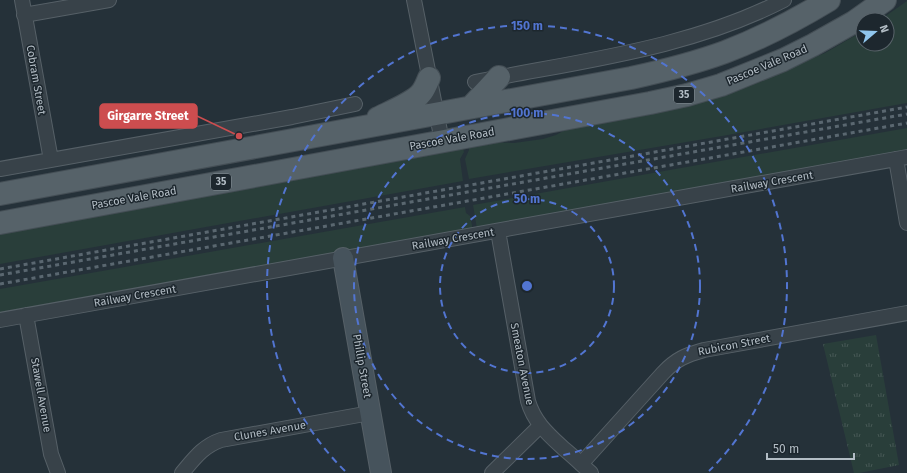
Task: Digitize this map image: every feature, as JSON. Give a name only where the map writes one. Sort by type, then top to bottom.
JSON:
[{"type":"main road","points":[[0,194],[471,108],[631,78],[683,66],[725,52],[764,35],[829,0]]},
{"type":"main road","name":"Pascoe Vale Road","points":[[0,223],[687,95],[721,85],[755,72],[813,45],[854,22],[885,0]]},
{"type":"main road","points":[[471,108],[499,77]]},
{"type":"main road","points":[[360,128],[416,98],[421,93],[429,78]]},
{"type":"street","name":"Cobram Street","points":[[22,0],[51,160]]},
{"type":"street","points":[[24,15],[109,0]]},
{"type":"street","points":[[414,0],[442,141]]},
{"type":"street","points":[[475,82],[574,64],[682,39],[717,29],[784,0]]},
{"type":"street","points":[[0,169],[292,117],[355,104]]},
{"type":"street","points":[[292,117],[305,138]]},
{"type":"street","points":[[901,158],[907,223]]},
{"type":"street","name":"Railway Crescent","points":[[0,320],[901,158]]},
{"type":"street","name":"Smeaton Avenue","points":[[498,231],[528,401],[531,410],[540,426],[586,468]]},
{"type":"street","name":"Phillip Street","points":[[343,258],[381,473]]},
{"type":"street","name":"Rubicon Street","points":[[586,468],[663,373],[671,364],[680,358],[704,350],[907,313]]},
{"type":"street","name":"Stawell Avenue","points":[[26,315],[51,454],[58,473]]},
{"type":"street","name":"Clunes Avenue","points":[[182,473],[200,452],[215,442],[370,413]]},
{"type":"street","points":[[492,473],[540,426]]},
{"type":"green space","points":[[907,1],[907,103],[469,179],[465,159],[469,146],[484,142],[514,143],[543,139],[556,135],[572,126],[759,80],[825,53],[855,36],[855,52],[895,52],[895,12],[891,12]]},
{"type":"green space","points":[[907,128],[907,152],[477,229],[473,205]]},
{"type":"green space","points":[[463,147],[464,152],[460,159],[463,181],[0,264],[0,231]]},
{"type":"green space","points":[[465,207],[466,213],[470,216],[473,230],[0,314],[0,289]]},
{"type":"green space","points":[[876,335],[899,465],[854,473],[823,344]]},
{"type":"railway","points":[[0,269],[907,107]]},
{"type":"railway","points":[[0,275],[907,114]]},
{"type":"railway","points":[[0,284],[907,123]]},
{"type":"place","name":"Girgarre Street","points":[[239,136]]}]
